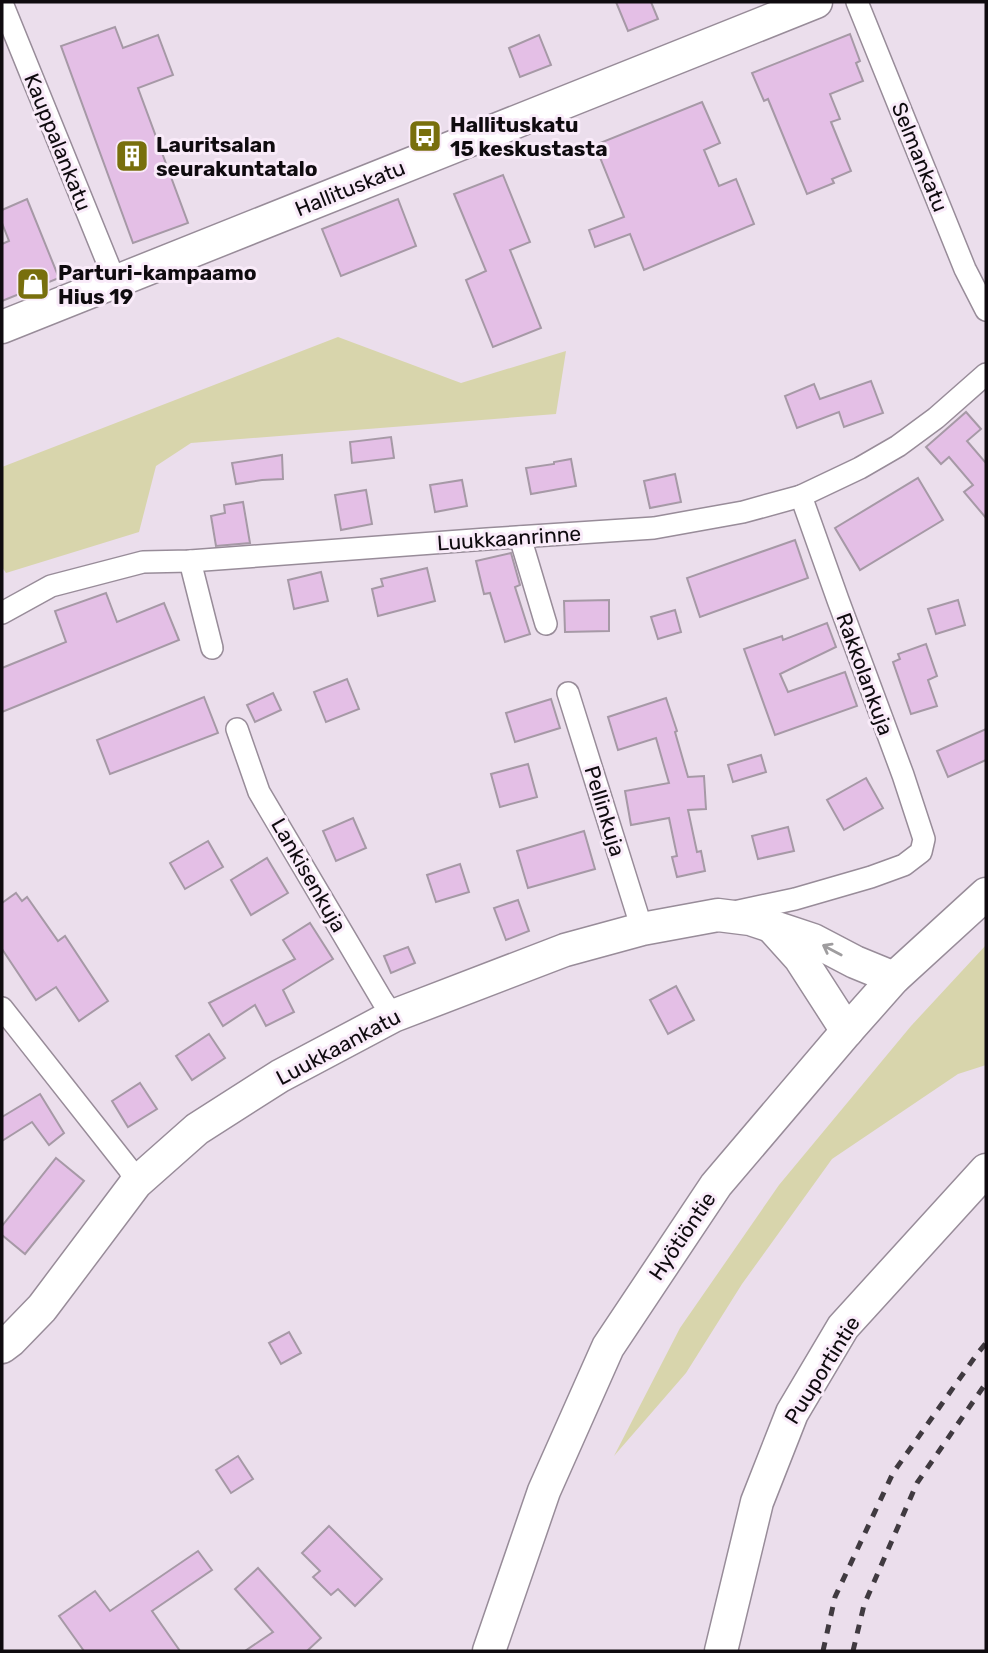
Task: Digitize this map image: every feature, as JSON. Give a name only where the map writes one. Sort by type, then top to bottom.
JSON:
[{"type":"street","name":"Hallituskatu","points":[[2,327],[816,2]]},
{"type":"street","name":"Selmankatu","points":[[857,2],[965,269],[986,310]]},
{"type":"street","name":"Kauppalankatu","points":[[2,4],[115,281]]},
{"type":"street","name":"Luukkaanrinne","points":[[2,614],[51,586],[143,562],[190,561],[654,528],[743,512],[801,496],[860,468],[898,446],[936,418],[986,374]]},
{"type":"street","name":"Rakkolankuja","points":[[718,915],[795,899],[904,865],[921,852],[924,839],[801,496]]},
{"type":"street","points":[[520,537],[545,624]]},
{"type":"street","points":[[190,561],[212,648]]},
{"type":"street","name":"Pellinkuja","points":[[568,692],[642,929]]},
{"type":"street","name":"Lankisenkuja","points":[[237,729],[260,792],[393,1016]]},
{"type":"street","name":"Hyötiöntie","points":[[489,1651],[544,1490],[608,1347],[716,1185],[894,978],[986,894]]},
{"type":"street","name":"Luukkaankatu","points":[[2,1347],[42,1308],[136,1183],[197,1129],[281,1076],[393,1016],[565,950],[642,929],[718,915],[750,919],[813,940],[894,978]]},
{"type":"street","points":[[770,925],[800,958],[847,1031]]},
{"type":"street","points":[[2,1008],[129,1169],[136,1183]]},
{"type":"street","name":"Puuportintie","points":[[721,1651],[757,1502],[792,1413],[844,1327],[986,1170]]},
{"type":"shaded area","points":[[338,337],[461,383],[566,351],[556,414],[191,443],[156,466],[139,532],[6,573],[2,567],[2,467]]},
{"type":"shaded area","points":[[986,945],[986,1065],[958,1074],[832,1159],[742,1284],[686,1373],[614,1456],[680,1328],[779,1185],[911,1026]]},
{"type":"building","points":[[616,2],[651,2],[658,19],[628,31]]},
{"type":"building","name":"Lauritsalan seurakuntatalo","points":[[115,27],[123,48],[158,35],[173,75],[138,88],[188,223],[133,243],[61,46]]},
{"type":"building","points":[[850,34],[860,61],[856,63],[863,81],[830,94],[840,119],[831,122],[851,171],[832,179],[834,183],[807,194],[768,99],[764,101],[752,73]]},
{"type":"building","points":[[539,35],[551,65],[520,77],[509,48]]},
{"type":"building","points":[[702,102],[720,143],[704,150],[719,186],[736,179],[754,224],[644,270],[630,234],[595,247],[589,230],[624,217],[595,145]]},
{"type":"building","points":[[503,175],[530,242],[510,250],[541,328],[493,347],[466,280],[486,271],[454,194]]},
{"type":"building","points":[[27,199],[59,278],[2,301],[2,244],[9,241],[2,223],[2,210]]},
{"type":"building","points":[[398,199],[416,246],[341,276],[322,229]]},
{"type":"building","points":[[871,381],[883,413],[844,427],[839,412],[797,428],[785,396],[814,384],[820,399]]},
{"type":"building","points":[[966,412],[981,429],[967,441],[986,463],[986,518],[964,492],[973,485],[949,457],[941,464],[926,447]]},
{"type":"building","points":[[391,437],[394,458],[352,463],[350,442]]},
{"type":"building","points":[[282,455],[283,479],[236,484],[232,463]]},
{"type":"building","points":[[571,459],[576,486],[531,494],[526,468]]},
{"type":"building","points":[[675,474],[681,502],[650,508],[644,481]]},
{"type":"building","points":[[918,478],[943,520],[860,570],[835,528]]},
{"type":"building","points":[[462,480],[467,506],[435,512],[430,485]]},
{"type":"building","points":[[366,490],[372,524],[341,530],[335,495]]},
{"type":"building","points":[[243,502],[250,543],[216,546],[211,516],[225,513],[224,505]]},
{"type":"building","points":[[795,540],[808,578],[700,617],[687,578]]},
{"type":"building","points":[[511,553],[520,585],[515,587],[530,634],[505,642],[490,593],[484,594],[476,561]]},
{"type":"building","points":[[427,568],[435,601],[378,616],[372,589],[383,586],[381,579]]},
{"type":"building","points":[[321,572],[328,601],[294,609],[288,580]]},
{"type":"building","points":[[106,593],[117,622],[164,603],[179,640],[2,712],[2,668],[66,642],[55,611]]},
{"type":"building","points":[[609,600],[609,631],[565,632],[564,601]]},
{"type":"building","points":[[958,600],[965,625],[936,634],[928,609]]},
{"type":"building","points":[[675,610],[681,632],[658,639],[651,617]]},
{"type":"building","points":[[827,623],[836,647],[780,674],[788,692],[845,672],[857,706],[775,735],[744,649],[782,636],[783,640]]},
{"type":"building","points":[[926,644],[937,676],[928,680],[937,706],[911,714],[893,662],[900,659],[898,654]]},
{"type":"building","points":[[347,679],[359,709],[326,722],[314,692]]},
{"type":"building","points":[[273,693],[281,710],[255,722],[247,705]]},
{"type":"building","points":[[204,697],[218,733],[110,774],[97,740]]},
{"type":"building","points":[[666,698],[688,777],[704,776],[706,809],[688,810],[697,852],[701,851],[705,871],[677,877],[672,857],[677,856],[669,818],[631,825],[625,791],[669,783],[656,738],[618,750],[608,717]]},
{"type":"building","points":[[551,699],[560,728],[515,742],[506,713]]},
{"type":"building","points":[[986,729],[986,760],[948,777],[937,751]]},
{"type":"building","points":[[761,755],[766,772],[733,782],[728,765]]},
{"type":"building","points":[[528,764],[537,797],[500,807],[491,774]]},
{"type":"building","points":[[866,778],[883,808],[844,830],[827,800]]},
{"type":"building","points":[[353,818],[366,848],[336,861],[323,831]]},
{"type":"building","points":[[788,827],[794,851],[758,859],[752,836]]},
{"type":"building","points":[[584,831],[595,869],[528,888],[517,851]]},
{"type":"building","points":[[208,841],[223,867],[185,889],[170,863]]},
{"type":"building","points":[[267,858],[288,893],[251,915],[231,880]]},
{"type":"building","points":[[460,864],[469,892],[436,902],[427,875]]},
{"type":"building","points":[[16,893],[22,901],[27,897],[58,941],[65,936],[108,1001],[79,1021],[56,987],[36,1000],[2,949],[2,903]]},
{"type":"building","points":[[518,900],[529,931],[506,940],[494,908]]},
{"type":"building","points":[[310,923],[333,959],[283,990],[294,1012],[266,1026],[255,1005],[223,1026],[209,1003],[295,959],[283,940]]},
{"type":"building","points":[[408,947],[415,963],[391,973],[384,956]]},
{"type":"building","points":[[676,986],[694,1020],[668,1034],[650,1000]]},
{"type":"building","points":[[209,1034],[225,1058],[192,1080],[176,1056]]},
{"type":"building","points":[[140,1083],[157,1109],[128,1127],[112,1101]]},
{"type":"building","points":[[40,1094],[64,1133],[49,1145],[32,1122],[2,1141],[2,1117]]},
{"type":"building","points":[[56,1158],[84,1181],[25,1254],[2,1235],[2,1226]]},
{"type":"building","points":[[289,1332],[301,1353],[281,1364],[269,1343]]},
{"type":"building","points":[[238,1456],[253,1479],[231,1493],[216,1470]]},
{"type":"building","points":[[329,1526],[382,1579],[355,1606],[338,1589],[331,1595],[313,1577],[320,1571],[302,1553]]},
{"type":"building","points":[[198,1551],[212,1570],[152,1611],[180,1651],[84,1651],[59,1616],[95,1591],[110,1611]]},
{"type":"building","points":[[258,1568],[321,1638],[307,1651],[245,1651],[273,1632],[235,1589]]},
{"type":"railway","points":[[823,1651],[835,1597],[893,1473],[986,1343]]},
{"type":"railway","points":[[853,1651],[864,1605],[917,1483],[986,1383]]},
{"type":"place","name":"Hallituskatu 15 keskustasta","points":[[425,136]]},
{"type":"place","name":"Lauritsalan seurakuntatalo","points":[[132,156]]},
{"type":"place","name":"Parturi-kampaamo Hius 19","points":[[33,284]]}]
